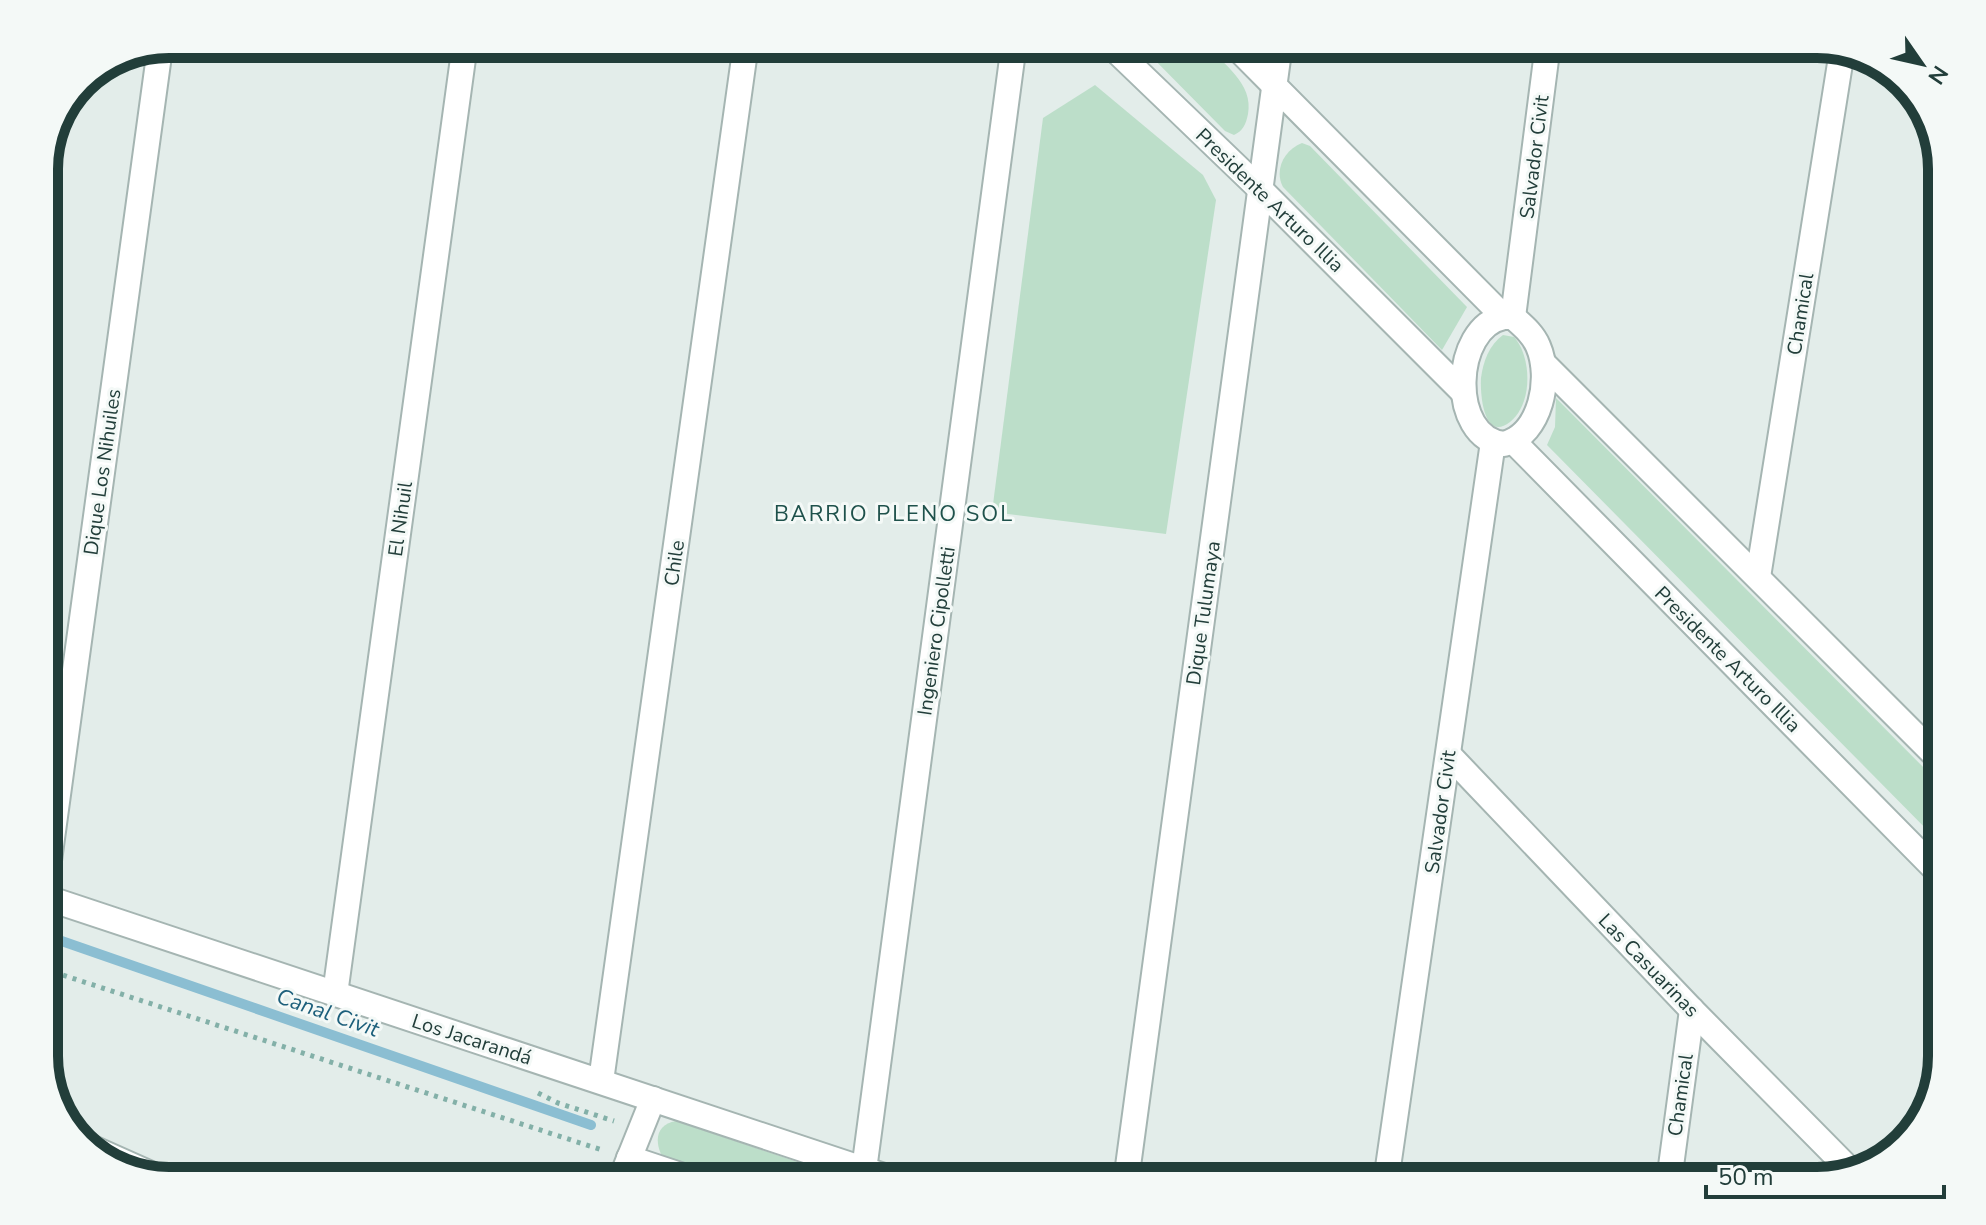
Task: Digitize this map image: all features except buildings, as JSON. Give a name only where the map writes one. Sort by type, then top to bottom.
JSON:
[{"type":"street","name":"El Nihuil","points":[[335,994],[463,58]]},
{"type":"street","name":"Chile","points":[[601,1081],[744,58]]},
{"type":"street","name":"Ingeniero Cipolletti","points":[[864,1167],[1012,58]]},
{"type":"street","name":"Presidente Arturo Illia","points":[[1124,58],[1463,392]]},
{"type":"street","points":[[1247,58],[1508,317],[1535,339],[1543,363],[1543,388],[1538,410],[1523,435],[1503,442],[1473,423],[1463,392],[1464,369],[1477,335],[1485,324],[1508,317]]},
{"type":"street","name":"Dique Tulumaya","points":[[1128,1167],[1278,58]]},
{"type":"street","name":"Salvador Civit","points":[[1508,317],[1546,58]]},
{"type":"street","name":"Dique Los Nihuiles","points":[[58,787],[151,60]]},
{"type":"street","name":"Chamical","points":[[1758,577],[1837,60]]},
{"type":"street","points":[[1543,363],[1928,748]]},
{"type":"street","name":"Presidente Arturo Illia","points":[[1503,442],[1928,862]]},
{"type":"street","name":"Salvador Civit","points":[[1388,1167],[1449,755],[1503,442]]},
{"type":"street","name":"Las Casuarinas","points":[[1449,755],[1844,1164]]},
{"type":"street","name":"Los Jacarandá","points":[[58,902],[855,1167]]},
{"type":"street","name":"Chamical","points":[[1671,1167],[1692,1010]]},
{"type":"street","points":[[625,1167],[653,1099]]},
{"type":"street","points":[[629,1158],[656,1167]]},
{"type":"path","points":[[58,974],[629,1158]]},
{"type":"green space","points":[[1153,58],[1219,58],[1228,67],[1242,84],[1249,103],[1242,129],[1234,135],[1225,131]]},
{"type":"green space","points":[[1095,85],[1203,175],[1216,200],[1166,534],[992,512],[1043,118]]},
{"type":"green space","points":[[1302,143],[1310,146],[1467,307],[1442,350],[1283,187],[1280,181],[1282,161],[1290,150]]},
{"type":"green space","points":[[1503,335],[1514,337],[1520,346],[1527,368],[1527,380],[1518,414],[1501,427],[1494,426],[1485,413],[1481,378],[1488,354]]},
{"type":"green space","points":[[1556,398],[1928,772],[1928,831],[1547,445],[1555,427]]},
{"type":"green space","points":[[676,1121],[812,1167],[695,1167],[661,1154],[659,1133]]},
{"type":"waterway","name":"Canal Civit","points":[[58,940],[591,1125]]},
{"type":"district","name":"BARRIO PLENO SOL","points":[[894,513]]}]
